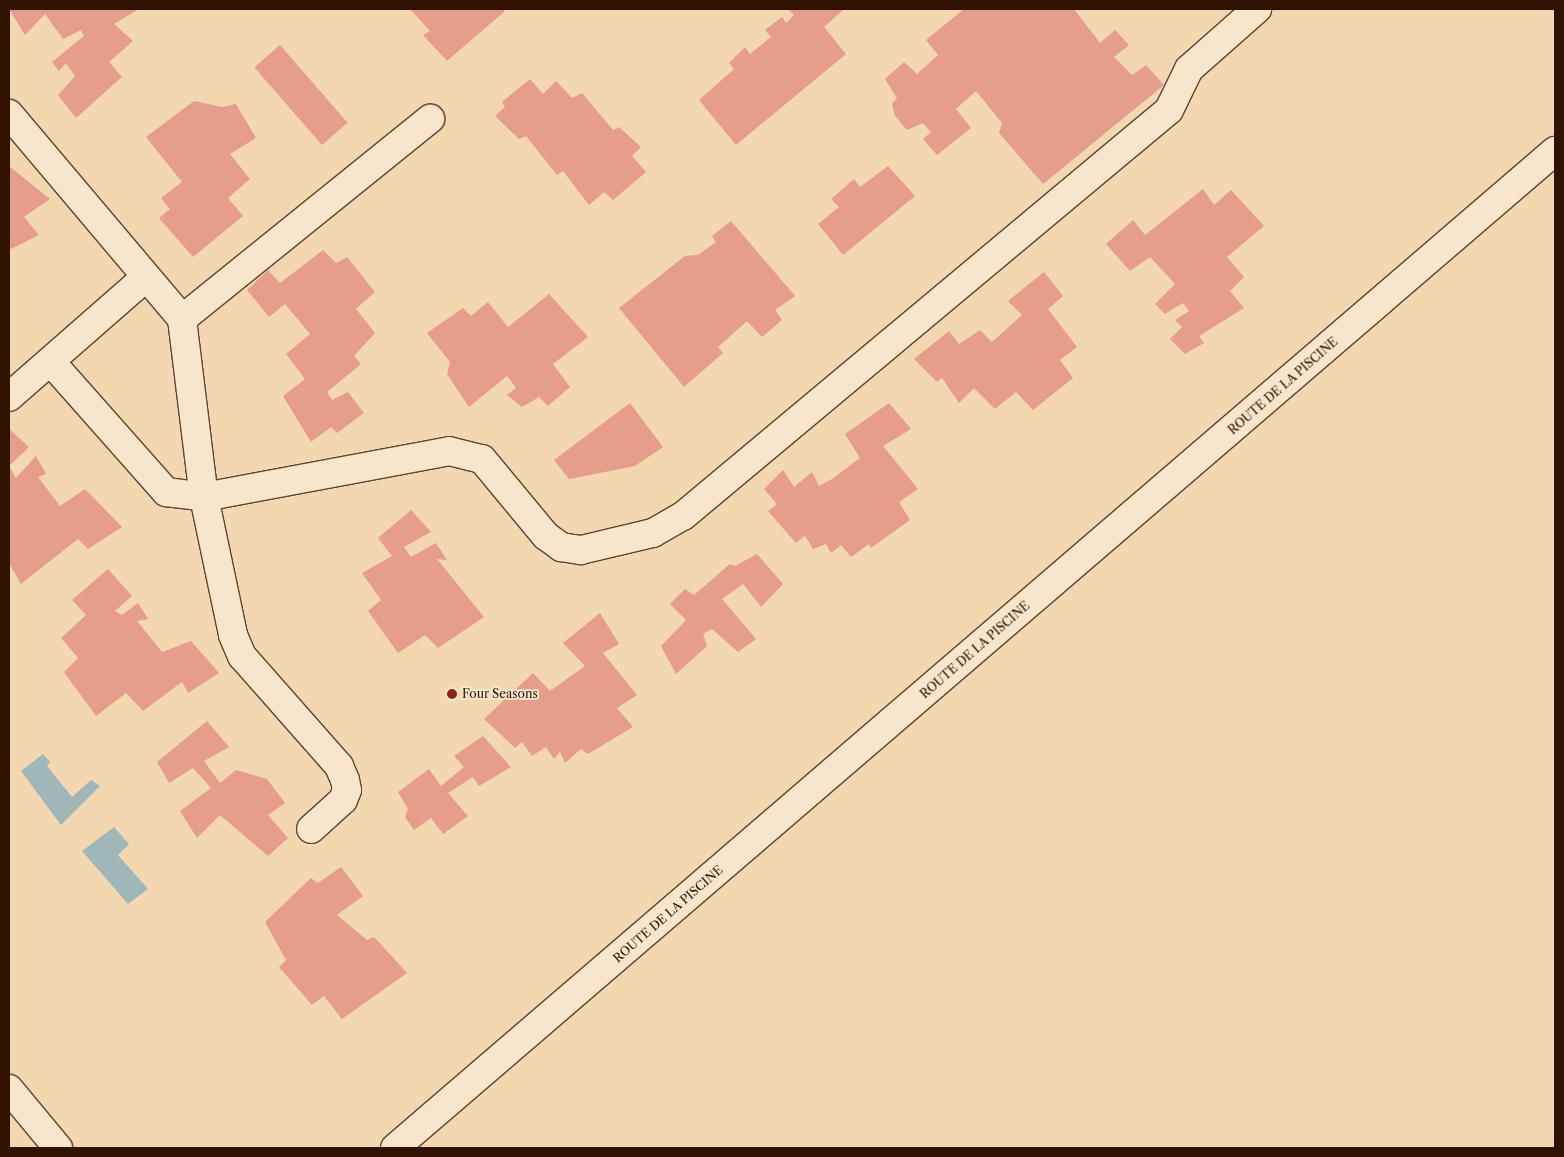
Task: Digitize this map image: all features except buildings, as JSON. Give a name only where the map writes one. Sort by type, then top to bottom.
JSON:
[{"type":"street","points":[[51,362],[166,492],[204,497],[449,451],[482,459],[546,536],[561,547],[581,550],[653,533],[683,516],[1169,110],[1190,69],[1258,9]]},
{"type":"street","points":[[9,114],[182,319],[204,497],[233,635],[242,656],[339,766],[346,780],[347,790],[343,800],[311,829]]},
{"type":"street","points":[[182,319],[430,119]]},
{"type":"street","name":"ROUTE DE LA PISCINE","points":[[395,1148],[1555,151]]},
{"type":"street","points":[[9,397],[146,278]]},
{"type":"street","points":[[9,1089],[58,1148]]},
{"type":"water","points":[[43,754],[50,762],[47,766],[72,797],[91,780],[100,786],[61,825],[21,771]]},
{"type":"water","points":[[114,827],[129,844],[118,855],[148,889],[128,904],[82,851]]},
{"type":"place","name":"Four Seasons","points":[[452,694]]}]
